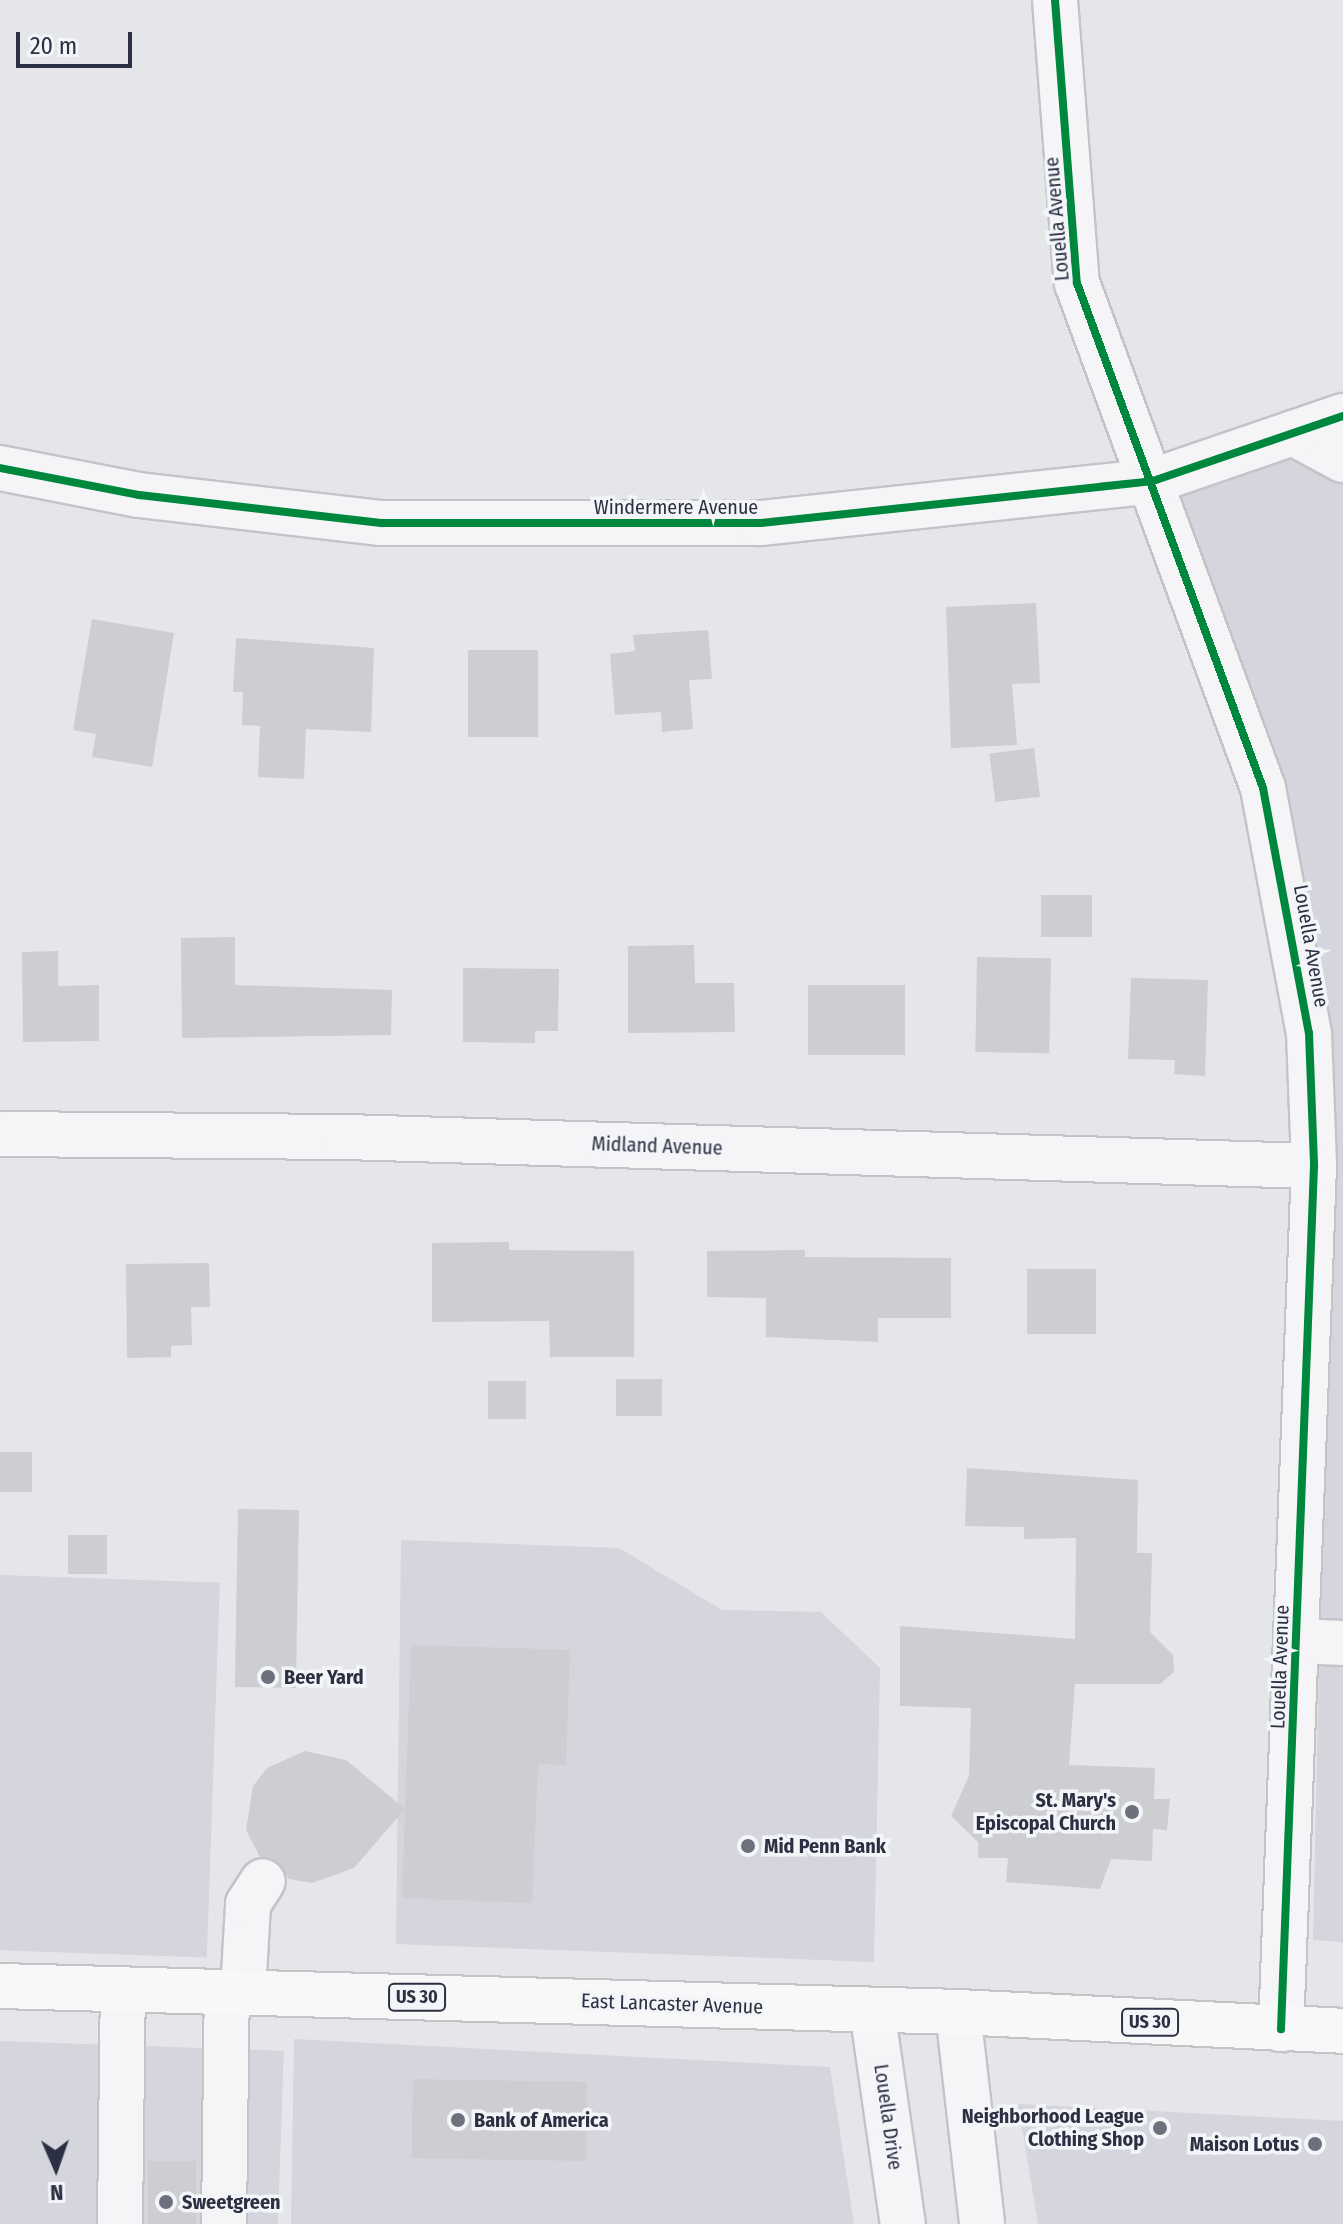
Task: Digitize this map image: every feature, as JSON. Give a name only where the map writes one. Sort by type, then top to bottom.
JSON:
[{"type":"highway","name":"East Lancaster Avenue","points":[[0,1986],[958,2012],[1343,2031]]},
{"type":"street","name":"Louella Avenue","points":[[1055,0],[1077,283],[1153,481],[1263,788],[1309,1033],[1314,1166],[1281,2029]]},
{"type":"street","name":"Windermere Avenue","points":[[0,468],[139,495],[381,523],[761,523],[1153,481],[1343,416]]},
{"type":"street","points":[[1293,433],[1343,460]]},
{"type":"street","name":"Midland Avenue","points":[[0,1134],[346,1137],[1314,1166]]},
{"type":"street","points":[[1298,1641],[1343,1643]]},
{"type":"street","points":[[224,2224],[235,1992],[248,1904],[263,1881]]},
{"type":"street","points":[[120,2224],[123,1989]]},
{"type":"street","name":"Louella Drive","points":[[872,2010],[903,2224]]},
{"type":"street","points":[[958,2012],[982,2224]]},
{"type":"shaded area","points":[[1343,416],[1343,1643],[1298,1641],[1309,1033],[1153,481]]},
{"type":"shaded area","points":[[401,1540],[619,1548],[722,1610],[821,1612],[880,1668],[874,1962],[396,1944]]},
{"type":"shaded area","points":[[0,1575],[220,1583],[207,1957],[0,1950]]},
{"type":"shaded area","points":[[1319,1663],[1343,1663],[1343,1942],[1313,1940]]},
{"type":"shaded area","points":[[294,2039],[830,2067],[854,2224],[291,2224]]},
{"type":"shaded area","points":[[0,2041],[284,2051],[278,2224],[0,2224]]},
{"type":"shaded area","points":[[1018,2104],[1343,2121],[1343,2224],[1038,2224]]},
{"type":"building","points":[[1036,603],[1040,683],[1012,684],[1017,745],[951,748],[946,607]]},
{"type":"building","points":[[92,619],[174,633],[152,767],[92,757],[96,734],[73,730]]},
{"type":"building","points":[[708,630],[712,679],[689,680],[693,729],[662,732],[661,712],[615,715],[610,654],[635,651],[633,635]]},
{"type":"building","points":[[236,638],[374,648],[371,732],[306,729],[304,779],[258,777],[260,726],[242,725],[243,692],[233,692]]},
{"type":"building","points":[[468,650],[538,650],[538,737],[468,737]]},
{"type":"building","points":[[1034,748],[1040,797],[995,802],[989,753]]},
{"type":"building","points":[[1041,895],[1092,895],[1092,937],[1041,937]]},
{"type":"building","points":[[235,937],[235,985],[392,990],[391,1035],[182,1038],[181,938]]},
{"type":"building","points":[[694,945],[695,983],[734,983],[735,1032],[628,1033],[628,946]]},
{"type":"building","points":[[58,951],[58,986],[99,985],[99,1041],[23,1042],[22,952]]},
{"type":"building","points":[[977,957],[1051,958],[1049,1053],[975,1052]]},
{"type":"building","points":[[463,968],[559,969],[558,1031],[535,1031],[535,1043],[463,1042]]},
{"type":"building","points":[[1131,978],[1208,980],[1205,1076],[1174,1074],[1175,1060],[1128,1059]]},
{"type":"building","points":[[808,985],[905,985],[905,1055],[808,1055]]},
{"type":"building","points":[[509,1242],[509,1250],[634,1251],[634,1357],[550,1357],[549,1321],[432,1322],[432,1243]]},
{"type":"building","points":[[805,1250],[805,1257],[951,1258],[951,1318],[878,1318],[878,1342],[766,1337],[766,1298],[707,1297],[707,1251]]},
{"type":"building","points":[[209,1263],[210,1307],[191,1307],[192,1345],[171,1346],[171,1357],[127,1358],[126,1264]]},
{"type":"building","points":[[1027,1269],[1096,1269],[1096,1334],[1027,1334]]},
{"type":"building","points":[[616,1379],[662,1379],[662,1416],[616,1416]]},
{"type":"building","points":[[488,1381],[526,1381],[526,1419],[488,1419]]},
{"type":"building","points":[[0,1452],[32,1452],[32,1492],[0,1492]]},
{"type":"building","points":[[967,1468],[1138,1480],[1137,1553],[1152,1553],[1150,1632],[1173,1655],[1174,1672],[1160,1684],[1075,1684],[1069,1765],[1155,1768],[1154,1799],[1170,1799],[1167,1830],[1153,1829],[1152,1861],[1111,1859],[1100,1889],[1006,1882],[1008,1858],[978,1858],[978,1842],[951,1816],[969,1776],[971,1708],[900,1706],[900,1626],[1075,1639],[1076,1538],[1024,1539],[1024,1527],[965,1526]]},
{"type":"building","points":[[238,1509],[299,1510],[296,1688],[235,1687]]},
{"type":"building","points":[[68,1535],[107,1535],[107,1574],[68,1574]]},
{"type":"building","points":[[411,1645],[570,1650],[566,1765],[538,1764],[532,1903],[402,1898]]},
{"type":"building","points":[[305,1751],[346,1760],[405,1809],[354,1868],[312,1883],[289,1879],[277,1861],[260,1857],[246,1830],[253,1786],[267,1768]]},
{"type":"building","points":[[413,2079],[587,2082],[586,2161],[412,2158]]},
{"type":"building","points":[[148,2161],[196,2161],[196,2224],[148,2224]]},
{"type":"cycle path","points":[[1055,0],[1077,283],[1263,788],[1309,1033],[1314,1166],[1281,2029]]},
{"type":"cycle path","points":[[0,468],[139,495],[381,523],[761,523],[1153,481],[1343,416]]},
{"type":"place","name":"Beer Yard","points":[[268,1677]]},
{"type":"place","name":"St. Mary's Episcopal Church","points":[[1132,1812]]},
{"type":"place","name":"Mid Penn Bank","points":[[748,1846]]},
{"type":"place","name":"Bank of America","points":[[458,2120]]},
{"type":"place","name":"Neighborhood League Clothing Shop","points":[[1160,2128]]},
{"type":"place","name":"Maison Lotus","points":[[1315,2144]]},
{"type":"place","name":"Sweetgreen","points":[[166,2202]]}]
